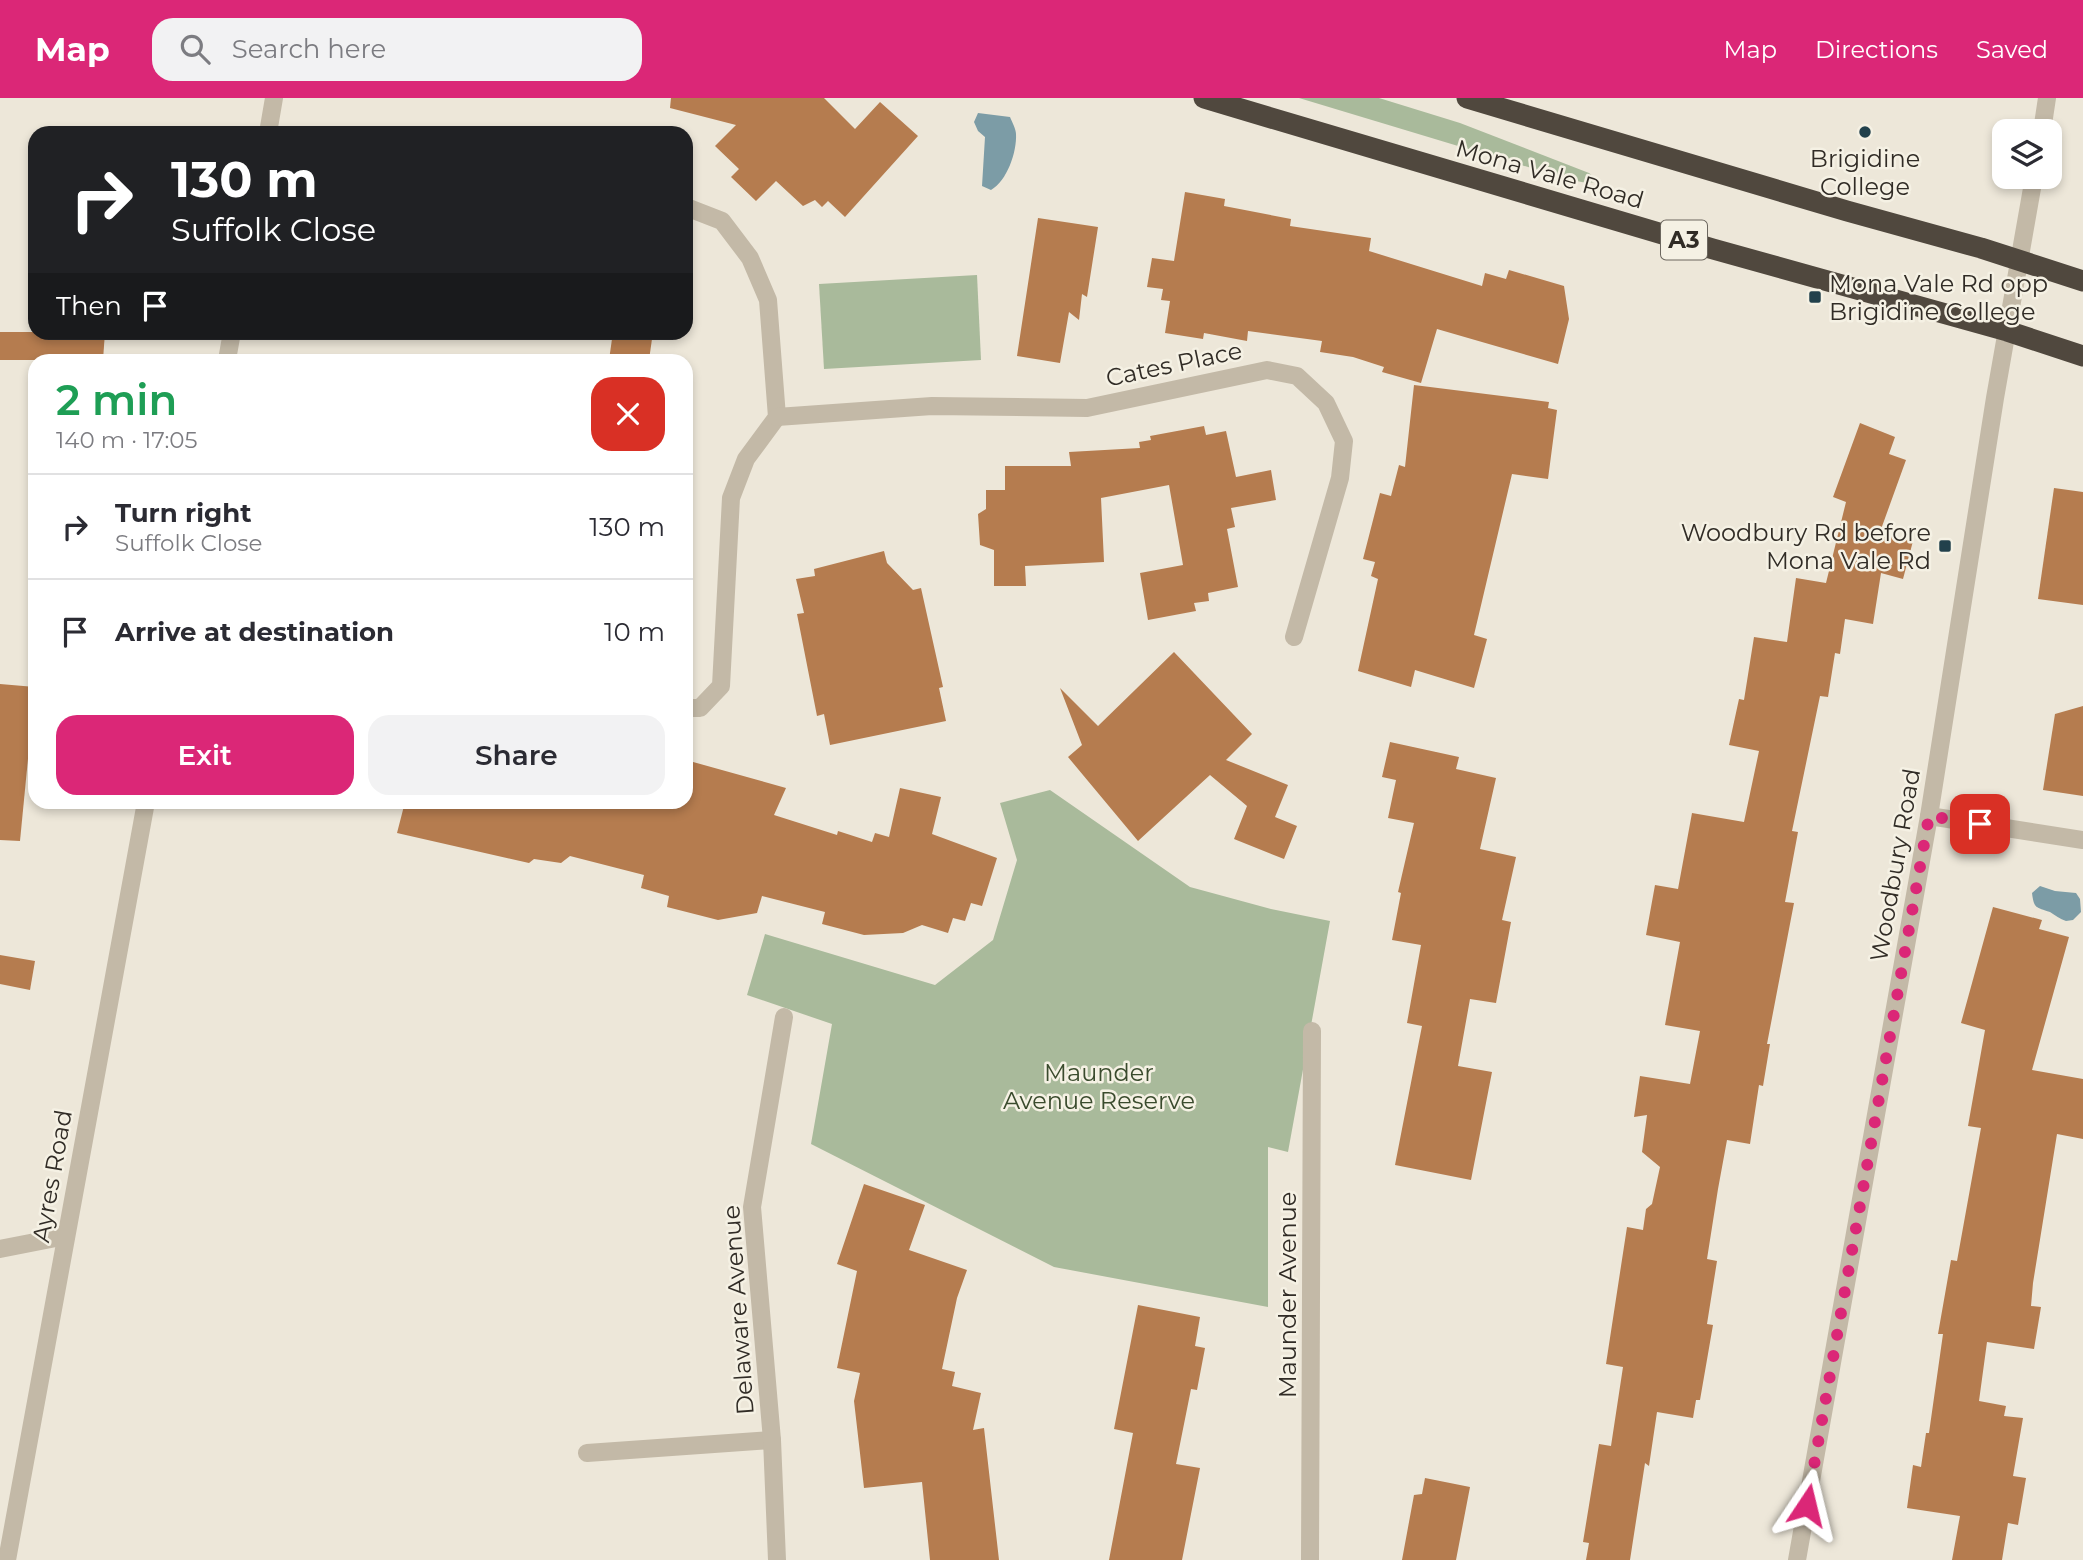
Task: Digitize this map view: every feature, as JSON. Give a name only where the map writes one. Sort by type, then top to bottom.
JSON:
[{"type":"highway","name":"Mona Vale Road","points":[[1204,98],[1700,245],[2007,331],[2083,356]]},
{"type":"highway","name":"Mona Vale Road","points":[[1467,98],[2083,281]]},
{"type":"street","points":[[269,126],[274,98]]},
{"type":"street","points":[[2044,119],[2047,98]]},
{"type":"street","name":"Woodbury Road","points":[[1797,1560],[1929,816],[2032,189]]},
{"type":"street","points":[[693,210],[722,221],[750,258],[768,300],[777,417],[746,460],[731,498],[721,686],[700,708],[693,708]]},
{"type":"street","name":"Cates Place","points":[[777,417],[932,406],[1087,408],[1267,370],[1297,376],[1326,403],[1344,441],[1340,478],[1294,637]]},
{"type":"street","name":"Ayres Road","points":[[6,1560],[8,1510],[66,1236],[145,809]]},
{"type":"street","points":[[1929,816],[2083,840]]},
{"type":"street","name":"Delaware Avenue","points":[[777,1560],[772,1440],[752,1207],[784,1017]]},
{"type":"street","name":"Maunder Avenue","points":[[1310,1560],[1312,1031]]},
{"type":"street","points":[[0,1249],[66,1236]]},
{"type":"street","points":[[587,1453],[772,1440]]},
{"type":"green space","points":[[1299,98],[1379,98],[1460,123],[1589,173],[1595,182],[1571,180]]},
{"type":"green space","points":[[977,275],[981,360],[824,369],[819,284]]},
{"type":"green space","name":"Maunder Avenue Reserve","points":[[1050,790],[1190,887],[1271,909],[1330,921],[1288,1152],[1268,1147],[1268,1307],[1054,1267],[811,1144],[832,1024],[747,995],[765,934],[935,985],[993,940],[1017,860],[1000,803]]},
{"type":"water","points":[[978,113],[1010,117],[1016,132],[1010,165],[1002,180],[991,190],[982,186],[985,137],[974,122]]},
{"type":"water","points":[[2040,886],[2076,893],[2080,899],[2081,912],[2073,920],[2066,921],[2039,908],[2035,905],[2032,893]]},
{"type":"building","points":[[671,98],[824,98],[855,129],[880,102],[918,136],[845,217],[828,201],[822,207],[815,200],[803,206],[776,181],[756,201],[731,177],[739,169],[715,146],[736,125],[670,108]]},
{"type":"building","points":[[1185,192],[1225,199],[1224,206],[1291,219],[1290,226],[1371,238],[1369,251],[1482,286],[1485,273],[1506,279],[1509,270],[1564,286],[1569,319],[1558,364],[1437,329],[1421,383],[1382,372],[1384,367],[1353,357],[1320,352],[1322,341],[1248,331],[1247,341],[1204,333],[1203,339],[1165,333],[1170,301],[1161,300],[1163,289],[1147,287],[1152,258],[1174,261]]},
{"type":"building","points":[[1038,218],[1098,227],[1087,297],[1082,294],[1079,320],[1069,312],[1060,363],[1017,356]]},
{"type":"building","points":[[0,332],[28,332],[28,340],[104,340],[103,354],[28,354],[28,360],[0,360]]},
{"type":"building","points":[[612,340],[652,340],[650,354],[610,354]]},
{"type":"building","points":[[1414,385],[1549,402],[1548,408],[1557,410],[1548,479],[1512,474],[1474,635],[1487,639],[1474,688],[1415,670],[1411,687],[1358,671],[1378,579],[1371,576],[1375,562],[1363,559],[1380,493],[1391,496],[1399,465],[1405,467]]},
{"type":"building","points":[[1860,423],[1895,437],[1889,454],[1906,460],[1880,532],[1913,541],[1903,579],[1881,573],[1873,624],[1845,619],[1840,654],[1835,653],[1828,697],[1820,696],[1792,831],[1798,832],[1785,902],[1794,903],[1767,1044],[1770,1044],[1763,1086],[1759,1085],[1750,1144],[1727,1140],[1718,1189],[1707,1259],[1717,1261],[1707,1324],[1713,1325],[1700,1400],[1696,1400],[1693,1418],[1657,1412],[1649,1466],[1645,1463],[1630,1560],[1586,1560],[1589,1543],[1583,1542],[1599,1444],[1611,1446],[1623,1367],[1606,1364],[1627,1227],[1643,1230],[1646,1209],[1652,1204],[1660,1167],[1642,1152],[1647,1115],[1634,1117],[1640,1076],[1690,1084],[1700,1031],[1665,1025],[1680,942],[1646,935],[1655,885],[1678,889],[1692,813],[1744,822],[1759,751],[1729,745],[1739,699],[1744,700],[1754,637],[1787,642],[1796,578],[1826,583],[1846,502],[1833,497]]},
{"type":"building","points":[[1204,426],[1206,435],[1226,431],[1236,477],[1271,470],[1276,500],[1231,508],[1235,527],[1227,529],[1238,587],[1208,593],[1209,601],[1194,603],[1196,611],[1148,620],[1140,573],[1183,565],[1169,485],[1101,498],[1104,562],[1025,566],[1026,586],[994,586],[994,550],[980,545],[978,514],[986,509],[986,490],[1005,490],[1005,466],[1071,466],[1069,452],[1140,448],[1139,442],[1151,440],[1150,436]]},
{"type":"building","points":[[2054,488],[2083,492],[2083,605],[2038,599]]},
{"type":"building","points":[[884,551],[887,563],[913,590],[921,588],[943,687],[939,688],[946,721],[830,745],[824,714],[817,716],[797,614],[804,613],[796,579],[815,576],[814,569]]},
{"type":"building","points":[[1174,652],[1252,734],[1226,760],[1288,785],[1275,817],[1297,826],[1284,859],[1234,839],[1247,806],[1210,775],[1138,841],[1068,757],[1082,745],[1060,688],[1098,726]]},
{"type":"building","points":[[0,684],[28,686],[28,759],[20,841],[0,840]]},
{"type":"building","points":[[2083,706],[2083,796],[2043,790],[2055,714]]},
{"type":"building","points":[[1390,742],[1459,757],[1456,769],[1496,778],[1480,849],[1516,857],[1502,920],[1511,922],[1496,1003],[1470,999],[1458,1066],[1492,1072],[1471,1180],[1395,1165],[1422,1026],[1407,1023],[1421,945],[1392,940],[1401,893],[1398,892],[1414,823],[1388,818],[1396,780],[1382,777]]},
{"type":"building","points":[[693,762],[786,788],[774,815],[837,835],[838,831],[872,842],[875,833],[889,837],[900,788],[941,797],[932,834],[997,858],[982,906],[971,903],[965,921],[953,918],[948,933],[922,925],[903,933],[864,935],[822,924],[825,912],[762,896],[757,913],[718,920],[667,907],[669,896],[641,888],[644,875],[570,856],[561,863],[534,859],[529,863],[397,833],[403,809],[693,809]]},
{"type":"building","points":[[1993,907],[2042,920],[2039,929],[2069,937],[2032,1070],[2083,1079],[2083,1139],[2057,1134],[2033,1283],[2031,1306],[2041,1307],[2034,1349],[1987,1342],[1979,1401],[2006,1406],[2004,1416],[2023,1418],[2013,1476],[2026,1478],[2018,1525],[2008,1523],[2002,1560],[1952,1560],[1960,1516],[1907,1508],[1913,1465],[1921,1467],[1926,1433],[1929,1433],[1943,1334],[1938,1334],[1951,1260],[1957,1261],[1981,1128],[1968,1126],[1985,1030],[1961,1023]]},
{"type":"building","points":[[0,955],[35,961],[30,990],[0,984]]},
{"type":"building","points":[[864,1184],[925,1205],[909,1250],[967,1270],[957,1298],[942,1369],[955,1372],[952,1386],[981,1393],[973,1430],[984,1428],[999,1560],[930,1560],[922,1482],[864,1488],[854,1401],[860,1373],[837,1368],[857,1271],[837,1264]]},
{"type":"building","points":[[1138,1305],[1200,1317],[1195,1346],[1205,1348],[1197,1390],[1191,1389],[1176,1464],[1200,1468],[1182,1560],[1109,1560],[1133,1433],[1114,1429]]},
{"type":"building","points":[[1425,1478],[1470,1487],[1456,1560],[1402,1560],[1414,1495],[1422,1494]]},
{"type":"place","name":"Brigidine College","points":[[1865,132]]},
{"type":"place","name":"Mona Vale Rd opp Brigidine College","points":[[1815,297]]},
{"type":"place","name":"Woodbury Rd before Mona Vale Rd","points":[[1945,546]]},
{"type":"route","points":[[1807,1505],[1929,816],[1980,824]]}]
